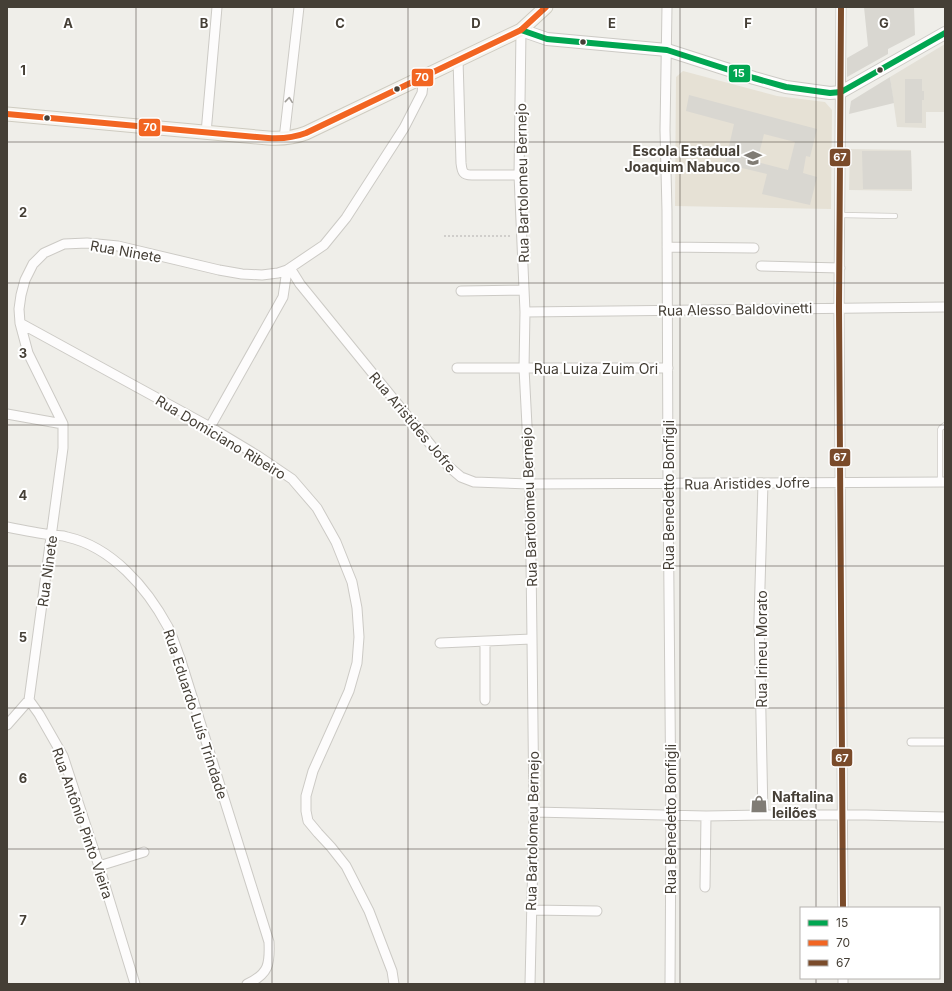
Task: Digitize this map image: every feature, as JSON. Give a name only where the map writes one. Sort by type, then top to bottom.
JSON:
[{"type":"main road","points":[[7,114],[206,133],[284,139],[295,137],[521,30],[546,7]]},
{"type":"street","points":[[206,133],[217,7]]},
{"type":"street","points":[[284,139],[299,7]]},
{"type":"street","name":"Rua Benedetto Bonfigli","points":[[667,7],[665,130],[668,311],[671,816],[670,984]]},
{"type":"street","points":[[841,7],[839,307],[843,907]]},
{"type":"street","points":[[521,30],[547,39],[667,50],[786,87],[830,93],[841,92],[945,33]]},
{"type":"street","name":"Rua Bartolomeu Bernejo","points":[[521,30],[519,175],[525,312],[524,368],[530,484],[534,812],[530,984]]},
{"type":"street","points":[[458,59],[461,163],[463,173],[472,176],[519,175]]},
{"type":"street","name":"Rua Ninete","points":[[29,700],[63,448],[63,424],[28,353],[20,323],[19,309],[21,295],[25,280],[33,264],[44,253],[64,244],[87,243],[118,246],[242,274],[262,275],[278,273],[289,269],[324,245],[346,218],[404,128],[422,93],[424,76]]},
{"type":"street","points":[[667,247],[754,248]]},
{"type":"street","points":[[761,266],[840,268]]},
{"type":"street","points":[[210,428],[283,297],[289,269]]},
{"type":"street","name":"Rua Aristides Jofre","points":[[289,269],[448,466],[460,477],[474,482],[530,484],[943,482]]},
{"type":"street","points":[[461,291],[524,290]]},
{"type":"street","name":"Rua Alesso Baldovinetti","points":[[525,312],[668,311],[839,307],[945,307]]},
{"type":"street","name":"Rua Domiciano Ribeiro","points":[[20,323],[210,428],[258,456],[292,479],[316,508],[336,542],[352,582],[357,608],[359,637],[357,663],[349,691],[313,771],[306,796],[306,811],[308,821],[346,866],[369,911],[392,971],[394,984]]},
{"type":"street","name":"Rua Luiza Zuim Ori","points":[[458,368],[668,368]]},
{"type":"street","points":[[7,414],[63,424]]},
{"type":"street","name":"Rua Irineu Morato","points":[[763,483],[759,620],[763,815]]},
{"type":"street","name":"Rua Eduardo Luís Trindade","points":[[7,527],[66,536],[90,544],[116,562],[138,582],[153,601],[169,629],[180,658],[269,942],[270,960],[267,968],[260,978],[247,984]]},
{"type":"street","points":[[440,643],[532,639]]},
{"type":"street","points":[[485,642],[485,700]]},
{"type":"street","points":[[7,724],[29,700]]},
{"type":"street","name":"Rua Antônio Pinto Vieira","points":[[29,700],[39,714],[63,756],[99,866],[135,984]]},
{"type":"street","points":[[911,742],[945,742]]},
{"type":"street","points":[[534,812],[671,816],[842,815],[945,817]]},
{"type":"street","points":[[705,887],[706,816]]},
{"type":"street","points":[[99,866],[144,852]]},
{"type":"street","points":[[531,910],[597,911]]},
{"type":"lane","points":[[840,215],[895,216]]},
{"type":"lane","points":[[943,482],[940,430],[945,426]]},
{"type":"path","points":[[444,236],[522,236]]},
{"type":"shaded area","points":[[945,44],[945,112],[926,112],[926,128],[897,127],[890,77]]},
{"type":"shaded area","name":"Escola Estadual Joaquim Nabuco","points":[[683,71],[777,96],[825,102],[832,110],[831,209],[675,206],[676,77]]},
{"type":"shaded area","points":[[850,149],[911,150],[912,191],[849,190]]},
{"type":"building","points":[[864,7],[914,7],[915,35],[888,49],[888,54],[847,77],[847,58],[868,46]]},
{"type":"building","points":[[890,77],[894,103],[849,114],[851,101]]},
{"type":"building","points":[[905,79],[922,79],[924,100],[922,100],[922,123],[905,123]]},
{"type":"building","points":[[689,95],[817,129],[810,157],[806,156],[803,173],[817,177],[810,205],[762,194],[767,174],[725,164],[734,124],[686,111]],"holes":[[[764,134],[795,142],[788,170],[757,162]]]},
{"type":"building","points":[[862,151],[911,151],[912,189],[863,189]]},
{"type":"transit line","name":"70","points":[[7,114],[268,138],[292,137],[306,133],[521,30],[546,7]]},
{"type":"transit line","name":"67","points":[[841,7],[839,307],[843,907]]},
{"type":"transit line","name":"15","points":[[521,30],[547,39],[667,50],[786,87],[830,93],[841,92],[945,33]]},
{"type":"place","name":"Escola Estadual Joaquim Nabuco","points":[[753,158]]},
{"type":"place","name":"Naftalina leilões","points":[[759,804]]}]
